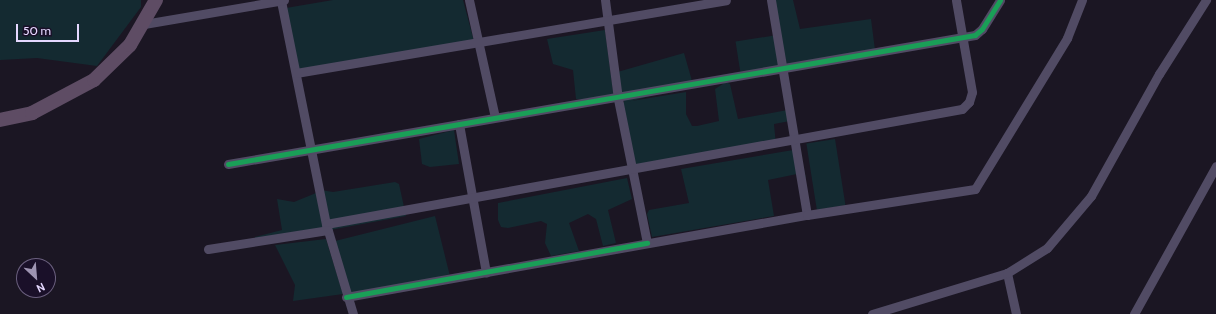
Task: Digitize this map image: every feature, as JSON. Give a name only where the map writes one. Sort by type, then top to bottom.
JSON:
[{"type":"highway","points":[[0,120],[32,113],[62,99],[113,65],[144,24],[156,0]]},
{"type":"highway","points":[[0,110],[62,99]]},
{"type":"street","points":[[469,0],[480,42],[495,117]]},
{"type":"street","points":[[605,0],[618,99],[630,170],[647,243]]},
{"type":"street","points":[[296,72],[726,0]]},
{"type":"street","points":[[772,0],[808,215]]},
{"type":"street","points":[[208,249],[471,198],[962,109],[969,102],[972,92],[964,37],[956,0]]},
{"type":"street","points":[[228,164],[495,117],[618,99],[783,68],[964,37],[980,32],[1000,0]]},
{"type":"street","points":[[346,297],[808,215],[979,187],[1066,38],[1082,0]]},
{"type":"street","points":[[872,314],[1007,273],[1047,248],[1078,215],[1206,0]]},
{"type":"street","points":[[144,24],[236,3],[283,1],[327,227],[346,297],[353,314]]},
{"type":"street","points":[[459,124],[471,198],[486,273]]},
{"type":"street","points":[[1134,314],[1216,166]]},
{"type":"street","points":[[1007,273],[1016,314]]},
{"type":"shaded area","points":[[0,0],[141,0],[141,7],[97,66],[37,58],[0,60]]},
{"type":"shaded area","points":[[333,0],[463,0],[475,45],[294,71],[280,9]]},
{"type":"shaded area","points":[[773,0],[793,0],[800,29],[871,19],[875,50],[786,66]]},
{"type":"shaded area","points":[[605,30],[614,99],[576,99],[573,70],[553,64],[547,39]]},
{"type":"shaded area","points":[[777,35],[782,66],[740,72],[736,42]]},
{"type":"shaded area","points":[[684,53],[693,84],[625,103],[616,73]]},
{"type":"shaded area","points":[[726,82],[730,84],[738,119],[793,109],[795,120],[774,124],[776,145],[632,172],[619,103],[686,92],[686,114],[692,126],[697,126],[719,121],[715,89]]},
{"type":"shaded area","points":[[454,130],[459,164],[430,167],[422,164],[419,139]]},
{"type":"shaded area","points":[[835,139],[845,205],[817,210],[806,144]]},
{"type":"shaded area","points":[[799,149],[806,178],[797,174],[768,180],[774,216],[652,237],[647,214],[649,210],[689,203],[681,169]]},
{"type":"shaded area","points":[[627,178],[632,199],[608,210],[616,243],[603,246],[596,219],[588,214],[569,223],[579,251],[551,256],[545,243],[547,224],[541,221],[508,228],[501,227],[498,220],[498,203]]},
{"type":"shaded area","points":[[395,182],[399,184],[406,216],[330,230],[321,190],[333,192]]},
{"type":"shaded area","points":[[316,193],[325,231],[253,245],[255,237],[282,230],[277,199],[294,202]]},
{"type":"shaded area","points":[[435,216],[450,274],[349,299],[334,241]]},
{"type":"shaded area","points":[[326,239],[343,294],[293,301],[295,285],[275,245]]},
{"type":"cycle path","points":[[228,164],[975,35],[982,29],[1000,0]]},
{"type":"cycle path","points":[[346,297],[647,243]]}]
